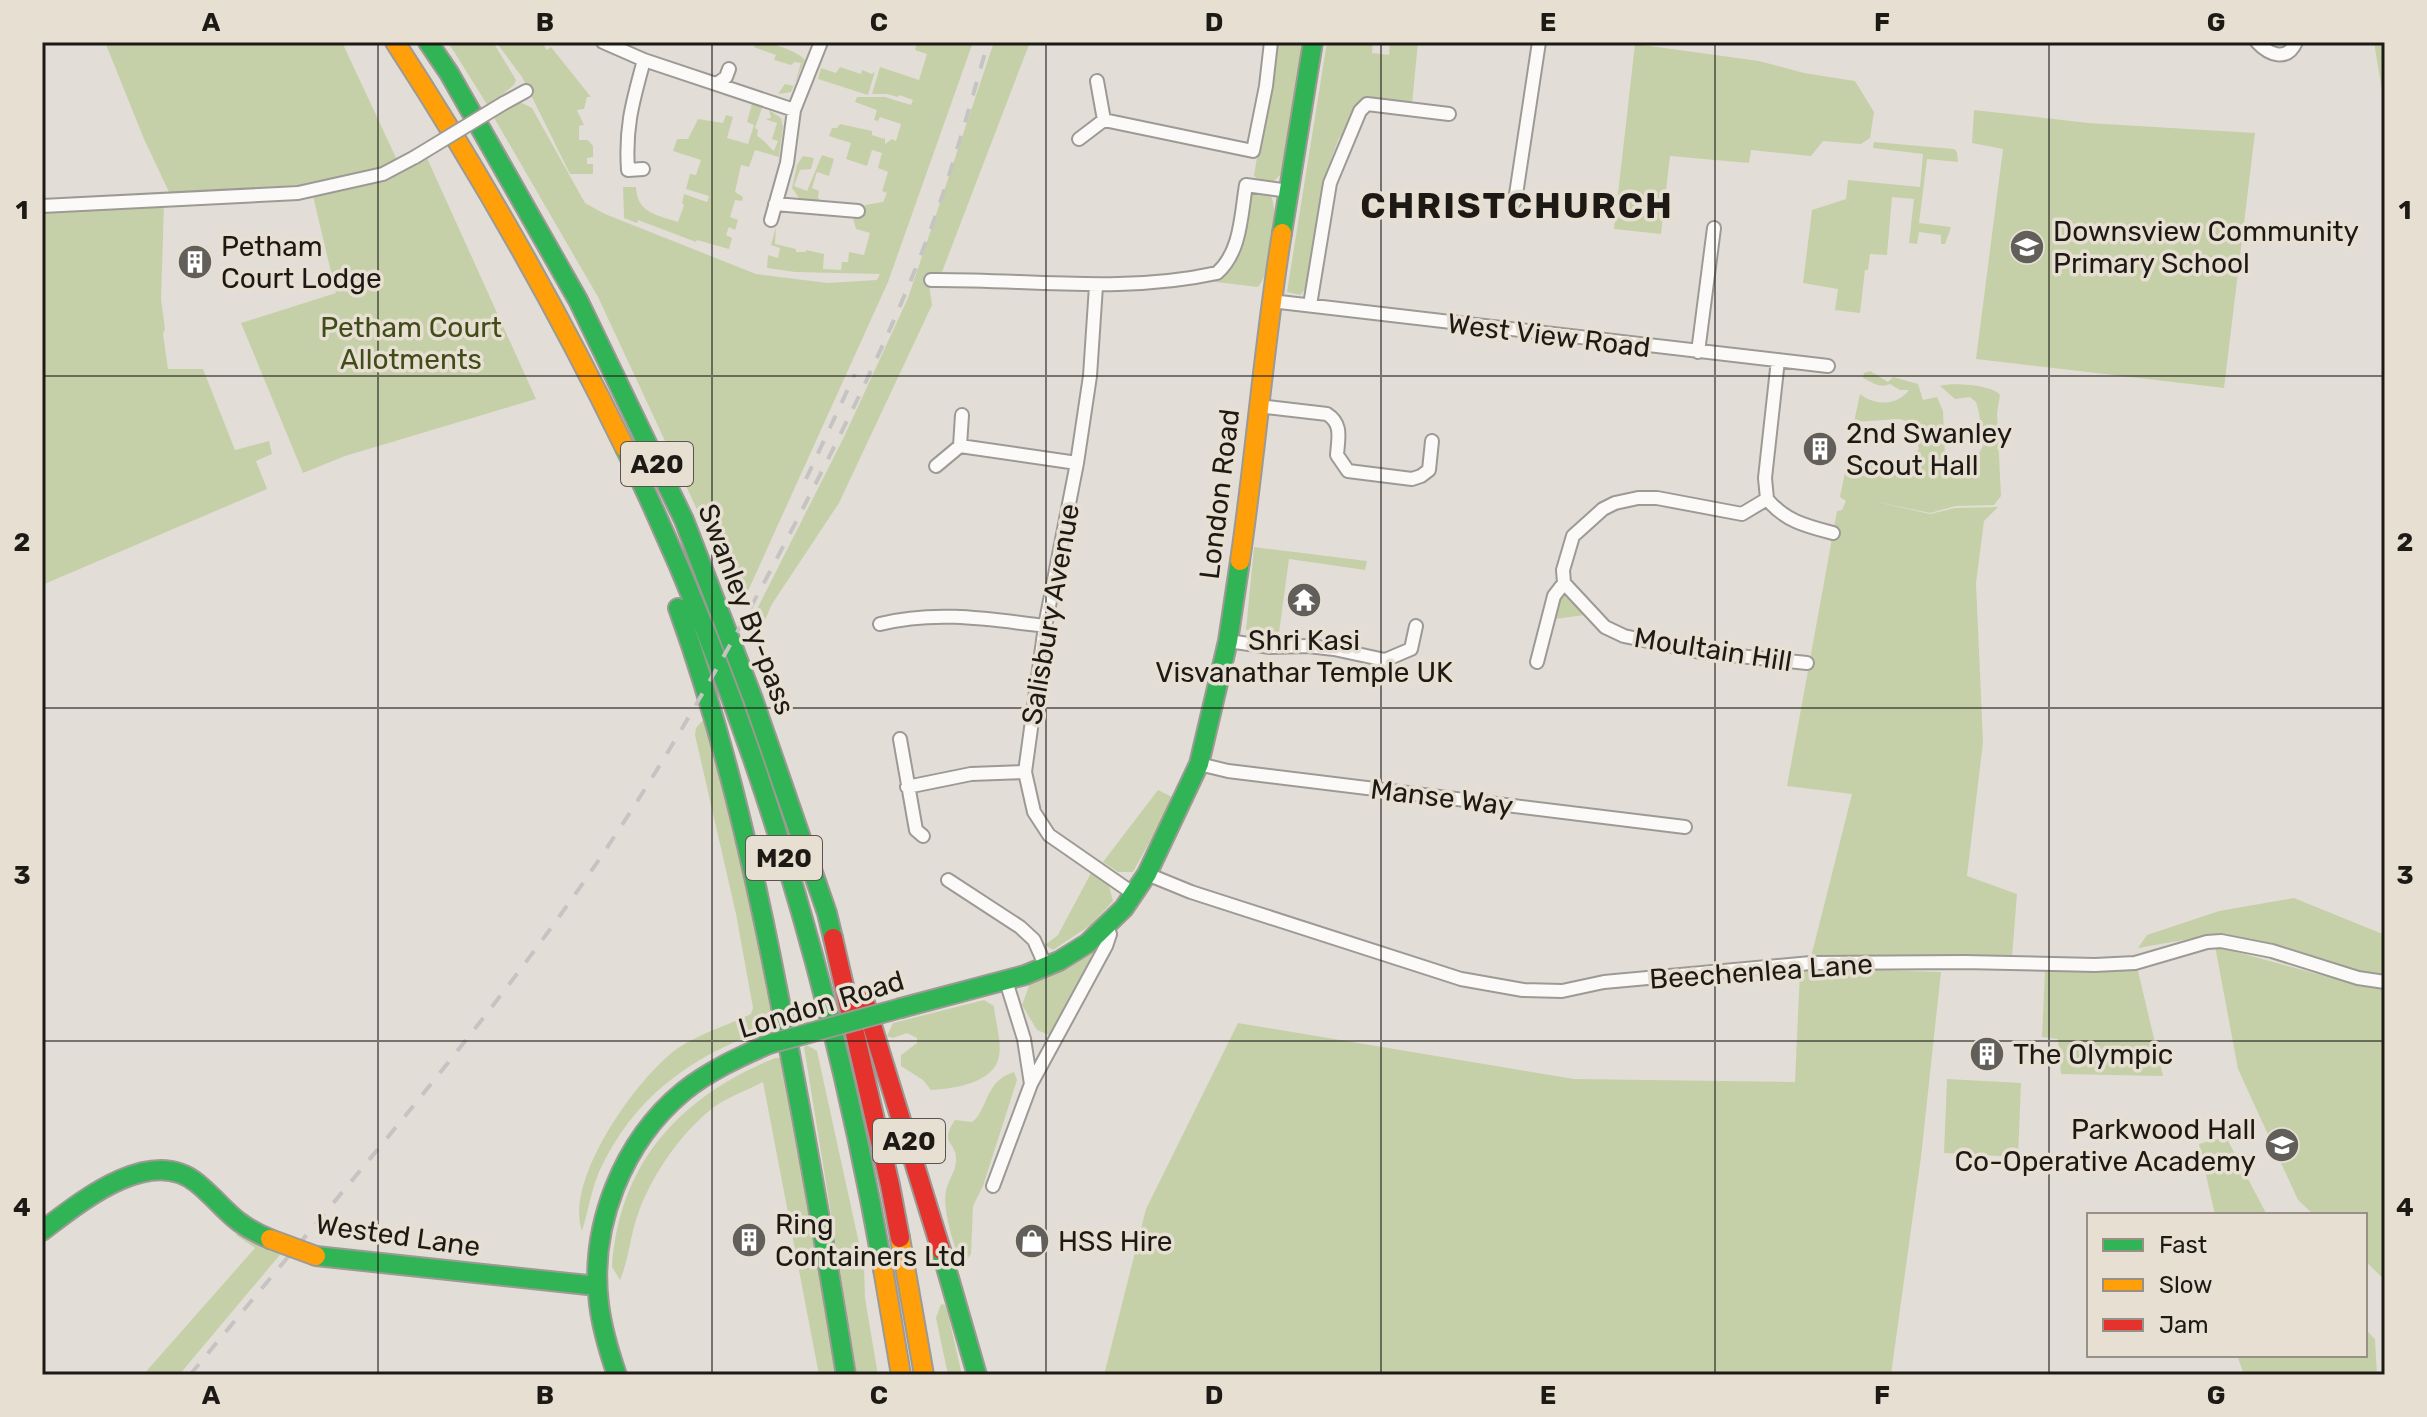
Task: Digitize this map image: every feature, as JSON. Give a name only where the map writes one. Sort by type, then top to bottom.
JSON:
[{"type":"main road","name":"A20","points":[[395,42],[430,95],[555,308],[583,367],[684,624],[717,722],[749,850],[797,1082],[846,1375]]},
{"type":"main road","name":"Swanley By-pass","points":[[428,42],[449,73],[578,300],[684,520],[753,699],[827,913]]},
{"type":"main road","name":"London Road","points":[[617,1375],[605,1340],[597,1286],[598,1247],[610,1196],[640,1137],[661,1113],[716,1069],[769,1044],[1006,981],[1046,967],[1075,952],[1107,927],[1147,874],[1199,764],[1228,641],[1253,473],[1271,301],[1313,42]]},
{"type":"main road","name":"M20","points":[[583,367],[625,445],[665,532],[737,714],[801,911],[839,1048],[901,1375]]},
{"type":"main road","name":"A20","points":[[827,913],[845,940],[855,969],[977,1375]]},
{"type":"main road","name":"M20","points":[[827,913],[890,1185],[924,1375]]},
{"type":"main road","name":"Wested Lane","points":[[42,1231],[97,1191],[136,1175],[162,1169],[178,1172],[193,1180],[229,1216],[253,1232],[316,1256],[535,1282],[597,1286]]},
{"type":"street","points":[[603,42],[644,60],[794,110]]},
{"type":"street","points":[[771,220],[787,163],[794,110],[821,42]]},
{"type":"street","points":[[1079,139],[1104,120],[1253,151],[1271,42]]},
{"type":"street","points":[[1515,201],[1539,42]]},
{"type":"street","points":[[2257,42],[2268,53],[2276,55],[2293,49],[2296,42]]},
{"type":"street","points":[[643,169],[628,170],[626,145],[628,119],[644,60]]},
{"type":"street","points":[[717,84],[726,77],[729,69]]},
{"type":"street","points":[[1097,81],[1104,120]]},
{"type":"street","points":[[42,206],[298,193],[383,174],[526,91]]},
{"type":"street","points":[[1310,305],[1330,183],[1360,111],[1367,104],[1449,114]]},
{"type":"street","points":[[931,280],[1096,286],[1217,273],[1228,263],[1234,250],[1246,185],[1289,191]]},
{"type":"street","points":[[841,210],[842,195]]},
{"type":"street","points":[[775,204],[858,211]]},
{"type":"street","points":[[1698,352],[1714,228]]},
{"type":"street","name":"Salisbury Avenue","points":[[1096,286],[1090,376],[1077,463],[1045,626],[1025,772],[1034,812],[1049,835],[1134,894]]},
{"type":"street","name":"West View Road","points":[[1271,301],[1828,366]]},
{"type":"street","points":[[1778,360],[1765,478],[1767,499],[1777,512],[1798,524],[1833,533]]},
{"type":"street","points":[[1258,406],[1327,414],[1335,419],[1339,428],[1337,455],[1348,471],[1412,479],[1421,476],[1429,470],[1432,441]]},
{"type":"street","points":[[936,466],[960,446],[962,415]]},
{"type":"street","points":[[960,446],[1077,463]]},
{"type":"street","points":[[1537,662],[1554,596],[1564,583],[1563,570],[1573,536],[1603,509],[1638,498],[1657,498],[1742,514],[1767,499]]},
{"type":"street","name":"Moultain Hill","points":[[1564,583],[1605,627],[1624,636],[1700,652],[1807,663]]},
{"type":"street","points":[[880,624],[916,615],[945,615],[1045,626]]},
{"type":"street","points":[[1228,641],[1270,647],[1334,649],[1385,660],[1411,649],[1416,626]]},
{"type":"street","points":[[900,739],[916,830],[923,836]]},
{"type":"street","name":"Manse Way","points":[[1199,764],[1228,771],[1685,827]]},
{"type":"street","points":[[907,787],[971,774],[1025,772]]},
{"type":"street","name":"Beechenlea Lane","points":[[1147,874],[1191,892],[1461,979],[1523,990],[1562,991],[1604,982],[1814,963],[2122,964],[2221,941],[2272,951],[2358,978],[2385,982]]},
{"type":"street","points":[[948,880],[1020,927],[1034,940],[1046,967]]},
{"type":"street","name":"London Road","points":[[993,1186],[1031,1084],[1106,946],[1110,934],[1107,927]]},
{"type":"street","name":"London Road","points":[[1006,981],[1024,1039],[1031,1084]]},
{"type":"green space","points":[[105,42],[342,42],[397,160],[382,169],[303,185],[169,192]]},
{"type":"green space","points":[[448,42],[493,42],[516,80],[514,85],[488,106]]},
{"type":"green space","points":[[496,42],[541,42],[547,50],[551,47],[591,97],[587,97],[584,109],[577,110],[584,125],[579,126],[579,140],[588,140],[593,146],[593,157],[587,158],[587,164],[593,164],[593,174],[570,174],[522,77]]},
{"type":"green space","points":[[756,42],[782,47],[805,60],[795,83],[801,63],[791,65],[774,60],[776,55],[754,47]]},
{"type":"green space","points":[[917,42],[973,42],[888,282],[748,591],[737,608],[700,516],[598,297],[493,116],[518,101],[532,108],[585,203],[605,214],[756,274],[828,283],[877,280],[880,274],[795,272],[767,268],[768,255],[778,258],[780,248],[771,245],[776,227],[775,244],[796,249],[796,252],[806,250],[824,254],[823,269],[841,270],[842,262],[848,262],[849,252],[864,255],[870,233],[856,229],[853,218],[864,213],[865,205],[883,202],[887,193],[882,191],[888,172],[878,168],[882,153],[872,150],[867,166],[846,159],[851,143],[829,136],[832,128],[840,124],[872,131],[872,135],[885,137],[885,144],[892,139],[896,141],[901,124],[880,117],[878,121],[874,120],[877,110],[855,102],[857,97],[885,97],[911,105],[913,100],[899,95],[872,94],[880,67],[919,80],[927,54],[915,50]]},
{"type":"green space","points":[[994,42],[1030,42],[942,272],[928,277],[932,305],[839,503],[772,604],[757,638],[751,621],[844,437],[908,298]]},
{"type":"green space","points":[[1275,42],[1305,42],[1284,171],[1273,182],[1260,181],[1254,176]]},
{"type":"green space","points":[[1327,42],[1373,42],[1372,53],[1389,55],[1390,42],[1418,42],[1412,104],[1368,100],[1358,104],[1330,162],[1309,286],[1300,295],[1287,292]]},
{"type":"green space","points":[[2374,42],[2385,42],[2385,109]]},
{"type":"green space","points":[[1635,44],[1759,61],[1804,73],[1855,81],[1874,112],[1870,138],[1861,144],[1823,141],[1811,156],[1751,150],[1749,163],[1670,156],[1661,234],[1614,229]]},
{"type":"green space","points":[[840,67],[861,74],[862,70],[872,74],[875,71],[868,95],[818,79],[821,68],[836,73]]},
{"type":"green space","points":[[785,84],[794,86],[791,92],[778,94]]},
{"type":"green space","points":[[752,104],[762,108],[755,128],[758,130],[757,136],[774,151],[778,141],[772,139],[777,123],[765,119],[771,118],[769,110],[781,118],[783,127],[779,157],[755,150],[749,167],[741,165],[735,192],[743,197],[742,201],[735,200],[730,217],[738,220],[735,230],[729,227],[726,235],[732,238],[729,249],[696,242],[638,220],[637,223],[624,218],[623,187],[636,187],[644,208],[678,222],[684,194],[707,202],[709,196],[686,189],[690,174],[696,175],[701,160],[673,151],[677,139],[688,139],[698,119],[723,123],[726,115],[733,117],[727,138],[748,144],[754,125],[747,122]]},
{"type":"green space","points":[[1974,110],[2088,123],[2255,133],[2224,388],[1976,359],[2003,149],[1972,143]]},
{"type":"green space","points":[[1874,142],[1954,149],[1957,152],[1958,162],[1927,159],[1919,223],[1951,227],[1945,244],[1941,244],[1941,235],[1919,232],[1917,244],[1909,243],[1914,199],[1892,197],[1887,255],[1870,254],[1860,313],[1835,310],[1838,289],[1803,283],[1812,210],[1846,199],[1848,180],[1920,187],[1923,154],[1873,148]]},
{"type":"green space","points":[[822,155],[834,159],[829,176],[817,172],[812,188],[819,191],[820,204],[801,201],[792,188],[797,165],[803,156],[814,158],[811,169],[800,170],[794,186],[807,191]]},
{"type":"green space","name":"Petham Court Allotments","points":[[427,158],[536,399],[345,456],[303,473],[241,323],[336,293],[313,196],[387,181]]},
{"type":"green space","points":[[1260,192],[1271,196],[1275,217],[1271,256],[1263,279],[1258,287],[1207,281],[1228,266],[1235,256],[1243,234],[1250,196]]},
{"type":"green space","points":[[164,205],[161,299],[168,369],[203,369],[235,450],[269,441],[272,454],[256,461],[267,489],[42,585],[42,214]]},
{"type":"green space","points":[[1870,371],[1888,382],[1893,377],[1918,384],[1923,400],[1937,397],[1943,411],[1945,456],[1965,469],[1964,463],[1969,459],[1975,460],[1983,446],[1982,441],[1959,439],[1956,435],[1959,432],[1970,435],[1977,428],[1980,420],[1976,402],[1970,397],[1955,399],[1940,386],[1972,385],[2000,395],[1997,413],[2001,496],[1994,505],[1956,506],[1930,513],[1872,501],[1930,514],[1955,508],[1998,507],[1984,521],[1976,583],[1983,742],[1967,876],[2017,894],[2012,957],[1811,957],[1852,794],[1787,786],[1833,533],[1839,531],[1834,527],[1837,511],[1842,510],[1846,501],[1840,497],[1849,452],[1857,456],[1856,463],[1906,464],[1919,449],[1915,434],[1908,431],[1913,428],[1909,422],[1900,419],[1854,422],[1860,394],[1872,401],[1886,402],[1898,399],[1909,390],[1900,390],[1890,384],[1879,385],[1863,378],[1864,373]]},
{"type":"green space","points":[[1254,547],[1367,561],[1365,570],[1289,559],[1279,633],[1246,630]]},
{"type":"green space","points":[[1565,584],[1592,614],[1548,620]]},
{"type":"green space","points":[[705,718],[714,732],[774,1027],[693,1064],[649,1099],[613,1145],[599,1172],[582,1231],[579,1210],[584,1185],[594,1158],[625,1105],[661,1062],[678,1048],[751,1014],[753,1008],[736,914],[695,735],[696,728]]},
{"type":"green space","points":[[1158,790],[1174,798],[1133,872],[1118,872],[1103,862]]},
{"type":"green space","points":[[1091,873],[1109,886],[1113,901],[1091,925],[1053,950],[1045,945],[1058,935]]},
{"type":"green space","points":[[2294,898],[2385,935],[2385,977],[2217,934],[2138,948],[2147,935],[2219,911]]},
{"type":"green space","points":[[2215,946],[2357,985],[2385,986],[2385,1280],[2367,1263],[2367,1213],[2312,1213],[2298,1200],[2238,1069]]},
{"type":"green space","points":[[1099,947],[1054,1031],[1049,1035],[1037,1030],[1022,1005],[1030,983]]},
{"type":"green space","points":[[1800,971],[1941,972],[1921,1157],[1891,1375],[1104,1375],[1146,1209],[1238,1023],[1574,1079],[1795,1082]]},
{"type":"green space","points":[[2045,971],[2138,971],[2163,1076],[2061,1074],[2058,1039],[2042,1037]]},
{"type":"green space","points":[[984,1000],[994,1006],[1000,1044],[996,1065],[990,1073],[972,1083],[931,1090],[923,1080],[901,1066],[901,1055],[917,1043],[917,1038],[907,1033],[893,1038],[887,1036],[893,1023]]},
{"type":"green space","points":[[807,1045],[817,1051],[864,1266],[865,1298],[878,1375],[857,1375],[804,1047]]},
{"type":"green space","points":[[780,1058],[837,1375],[819,1375],[763,1082],[714,1107],[676,1146],[644,1200],[620,1280],[612,1267],[617,1229],[627,1195],[661,1137],[684,1113],[711,1092]]},
{"type":"green space","points":[[1014,1072],[1017,1080],[983,1186],[973,1206],[971,1254],[963,1265],[947,1218],[946,1191],[956,1160],[948,1134],[955,1120],[972,1122],[997,1082]]},
{"type":"green space","points":[[1947,1079],[2021,1083],[2018,1157],[1944,1153]]},
{"type":"green space","points":[[2226,1137],[2266,1213],[2215,1213],[2199,1144]]},
{"type":"green space","points":[[240,1229],[284,1250],[179,1375],[143,1375],[255,1248],[236,1235]]},
{"type":"green space","points":[[941,1304],[945,1305],[948,1314],[962,1375],[948,1375],[936,1318]]},
{"type":"green space","points":[[2367,1331],[2375,1339],[2377,1375],[2244,1375],[2238,1357],[2367,1357]]},
{"type":"railway","points":[[190,1375],[490,1010],[583,883],[670,749],[774,563],[887,335],[941,201],[988,42]]},
{"type":"railway","points":[[806,479],[855,374]]},
{"type":"traffic: fast","points":[[428,42],[449,73],[578,300],[684,520],[753,699],[833,938]]},
{"type":"traffic: fast","points":[[1282,233],[1313,42]]},
{"type":"traffic: fast","points":[[625,448],[711,646],[749,747],[782,850],[813,954],[839,1058],[883,1269]]},
{"type":"traffic: fast","points":[[901,1008],[1025,975],[1059,961],[1088,943],[1124,908],[1147,874],[1199,764],[1228,641],[1240,561]]},
{"type":"traffic: fast","points":[[678,608],[722,746],[756,887],[804,1129],[846,1375]]},
{"type":"traffic: fast","points":[[769,1044],[901,1008]]},
{"type":"traffic: fast","points":[[617,1375],[602,1322],[597,1275],[599,1245],[615,1187],[644,1134],[662,1111],[704,1077],[769,1044]]},
{"type":"traffic: fast","points":[[42,1231],[95,1193],[137,1174],[158,1170],[178,1173],[197,1183],[237,1221],[270,1239]]},
{"type":"traffic: fast","points":[[941,1250],[977,1375]]},
{"type":"traffic: fast","points":[[316,1256],[597,1286]]},
{"type":"traffic: slow","points":[[395,42],[516,242],[625,448]]},
{"type":"traffic: slow","points":[[1240,561],[1282,233]]},
{"type":"traffic: slow","points":[[900,1238],[924,1375]]},
{"type":"traffic: slow","points":[[270,1239],[316,1256]]},
{"type":"traffic: slow","points":[[883,1269],[901,1375]]},
{"type":"traffic: jam","points":[[833,938],[900,1238]]},
{"type":"traffic: jam","points":[[863,996],[941,1250]]},
{"type":"place","name":"Downsview Community Primary School","points":[[2027,247]]},
{"type":"place","name":"Petham Court Lodge","points":[[195,262]]},
{"type":"place","name":"2nd Swanley Scout Hall","points":[[1820,449]]},
{"type":"place","name":"Shri Kasi Visvanathar Temple UK","points":[[1304,600]]},
{"type":"place","name":"The Olympic","points":[[1987,1054]]},
{"type":"place","name":"Parkwood Hall Co-Operative Academy","points":[[2282,1145]]},
{"type":"place","name":"Ring Containers Ltd","points":[[749,1240]]},
{"type":"place","name":"HSS Hire","points":[[1032,1241]]},
{"type":"district","name":"CHRISTCHURCH","points":[[1517,205]]}]
